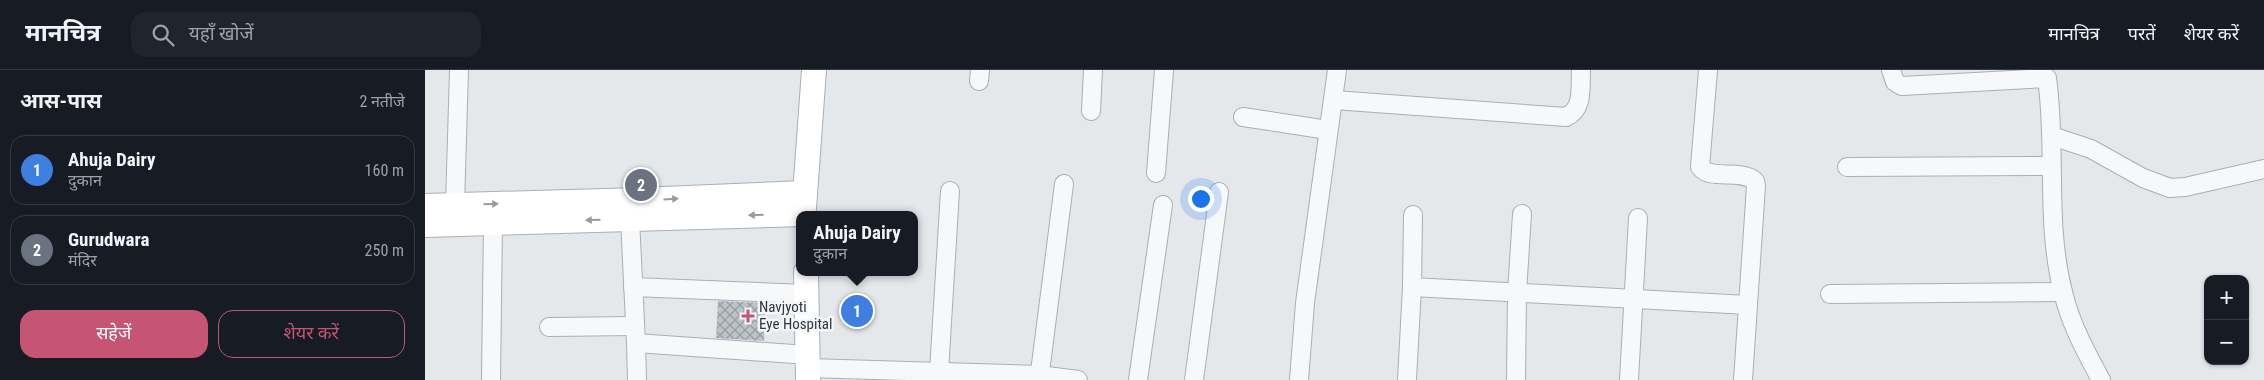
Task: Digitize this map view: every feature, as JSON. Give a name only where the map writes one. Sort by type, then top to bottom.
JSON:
[{"type":"main road","points":[[804,207],[813,70]]},
{"type":"main road","points":[[425,206],[640,200],[804,207]]},
{"type":"main road","points":[[425,225],[630,219],[804,207]]},
{"type":"main road","points":[[806,283],[808,368]]},
{"type":"street","points":[[455,205],[459,70]]},
{"type":"street","points":[[1091,111],[1093,70]]},
{"type":"street","points":[[1156,174],[1163,70]]},
{"type":"street","points":[[1299,380],[1305,303],[1337,70]]},
{"type":"street","points":[[1334,100],[1566,117],[1574,113],[1579,105],[1581,70]]},
{"type":"street","points":[[1708,70],[1700,167],[1707,173],[1745,175],[1755,181],[1756,186],[1743,380]]},
{"type":"street","points":[[1891,70],[1895,82],[1903,86],[2046,74],[2052,136],[2051,166],[2055,247],[2063,292],[2069,313],[2101,380]]},
{"type":"street","points":[[1243,117],[1329,130]]},
{"type":"street","points":[[2052,136],[2091,149],[2143,178],[2170,188],[2185,187],[2264,169]]},
{"type":"street","points":[[1847,167],[2051,166]]},
{"type":"street","points":[[1039,378],[1064,184]]},
{"type":"street","points":[[939,372],[950,191]]},
{"type":"street","points":[[1194,380],[1219,192]]},
{"type":"street","points":[[1138,380],[1163,206]]},
{"type":"street","points":[[1407,380],[1412,287],[1413,214]]},
{"type":"street","points":[[1516,380],[1517,293],[1522,214]]},
{"type":"street","points":[[1629,380],[1638,218]]},
{"type":"street","points":[[630,219],[637,380]]},
{"type":"street","points":[[491,380],[493,223]]},
{"type":"street","points":[[633,287],[806,283]]},
{"type":"street","points":[[1412,287],[1633,300],[1748,304]]},
{"type":"street","points":[[1830,294],[2063,292]]},
{"type":"street","points":[[549,327],[635,335],[808,368],[939,372],[1077,380]]},
{"type":"building","points":[[718,301],[766,303],[764,341],[716,338]]},
{"type":"place","name":"Gurudwara","points":[[641,185]]},
{"type":"place","name":"Ahuja Dairy","points":[[857,311]]},
{"type":"place","name":"Navjyoti Eye Hospital","points":[[748,316]]}]
